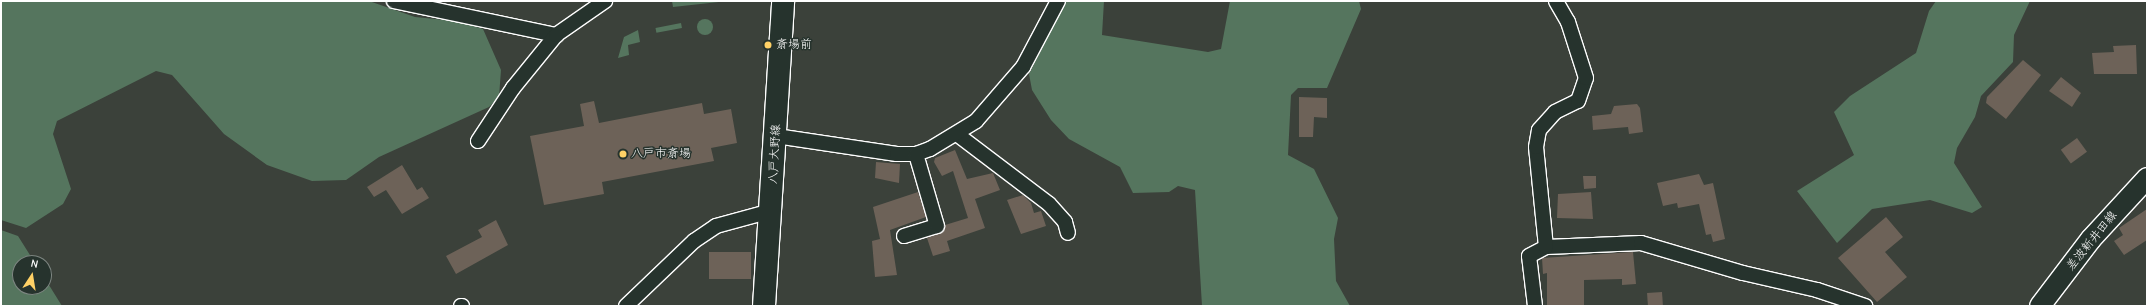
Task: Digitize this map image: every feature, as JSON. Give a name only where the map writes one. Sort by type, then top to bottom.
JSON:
[{"type":"main road","name":"八戸大野線","points":[[764,306],[776,136],[783,1]]},
{"type":"main road","name":"差波新井田線","points":[[2040,306],[2092,239],[2147,178]]},
{"type":"street","points":[[394,1],[556,35]]},
{"type":"street","points":[[478,141],[513,88],[556,35],[605,1]]},
{"type":"street","points":[[776,136],[916,154],[958,135],[976,121],[1022,67],[1058,1]]},
{"type":"street","points":[[1546,247],[1536,147],[1540,130],[1555,112],[1578,101],[1586,78],[1568,22],[1556,1]]},
{"type":"street","points":[[958,135],[1048,204],[1065,222],[1068,234]]},
{"type":"street","points":[[904,236],[937,226],[916,154]]},
{"type":"street","points":[[626,306],[694,241],[716,226],[771,211]]},
{"type":"street","points":[[1535,306],[1529,256],[1546,247],[1641,243],[1743,273],[1817,290],[1864,306]]},
{"type":"green space","points":[[1,1],[369,1],[415,17],[456,21],[483,29],[501,70],[499,97],[489,107],[379,157],[346,180],[312,181],[267,165],[224,134],[172,75],[156,71],[57,121],[53,134],[71,189],[63,204],[26,228],[1,220]]},
{"type":"green space","points":[[672,1],[728,1],[673,7]]},
{"type":"green space","points":[[1066,1],[1104,1],[1102,35],[1208,52],[1221,49],[1230,1],[1359,1],[1361,9],[1327,88],[1298,88],[1291,95],[1288,155],[1314,169],[1338,218],[1334,239],[1336,281],[1350,306],[1202,306],[1195,190],[1178,186],[1169,192],[1133,193],[1120,167],[1069,139],[1051,120],[1032,90],[1029,74]]},
{"type":"green space","points":[[1936,1],[2030,1],[2014,35],[2013,62],[1981,96],[1975,117],[1957,148],[1954,163],[1982,207],[1972,213],[1930,200],[1872,209],[1837,243],[1797,191],[1854,155],[1834,112],[1850,96],[1916,53],[1929,11]]},
{"type":"green space","points":[[705,19],[712,24],[713,27],[708,34],[705,35],[698,30],[697,27],[702,20]]},
{"type":"green space","points":[[681,23],[682,28],[656,33],[655,28]]},
{"type":"green space","points":[[638,30],[640,42],[628,45],[629,55],[618,58],[624,37]]},
{"type":"green space","points":[[1,230],[18,236],[30,255],[12,255],[12,295],[52,295],[52,290],[62,306],[1,306]]},
{"type":"building","points":[[2136,45],[2137,74],[2094,74],[2092,53],[2114,52],[2113,46]]},
{"type":"building","points":[[2023,60],[2041,75],[2006,119],[1986,103],[1987,97]]},
{"type":"building","points":[[2061,77],[2081,93],[2072,107],[2049,91]]},
{"type":"building","points":[[1299,97],[1327,98],[1327,118],[1314,117],[1313,137],[1299,137]]},
{"type":"building","name":"八戸市斎場","points":[[594,101],[599,123],[702,103],[704,114],[731,109],[737,143],[711,148],[714,161],[602,182],[604,194],[544,205],[530,136],[584,126],[580,104]]},
{"type":"building","points":[[1637,104],[1640,108],[1643,132],[1629,134],[1628,127],[1593,130],[1592,116],[1611,114],[1614,106]]},
{"type":"building","points":[[2077,138],[2087,152],[2071,164],[2061,150]]},
{"type":"building","points":[[955,150],[967,179],[993,173],[1000,190],[975,199],[985,228],[947,241],[950,251],[933,256],[927,238],[943,232],[945,225],[968,218],[953,171],[942,176],[934,162],[935,158]]},
{"type":"building","points":[[876,162],[900,164],[899,183],[875,178]]},
{"type":"building","points":[[402,165],[417,190],[422,187],[429,198],[402,214],[386,190],[374,197],[367,187]]},
{"type":"building","points":[[1699,174],[1704,185],[1713,183],[1725,239],[1713,242],[1711,234],[1706,235],[1699,204],[1678,208],[1677,203],[1663,206],[1657,183]]},
{"type":"building","points":[[1583,176],[1596,176],[1596,188],[1584,189]]},
{"type":"building","points":[[918,192],[926,217],[890,230],[897,275],[875,277],[872,241],[880,239],[873,207]]},
{"type":"building","points":[[1591,192],[1593,219],[1557,218],[1558,194]]},
{"type":"building","points":[[1023,195],[1031,203],[1034,213],[1041,211],[1046,226],[1021,234],[1007,200]]},
{"type":"building","points":[[2147,209],[2147,240],[2124,255],[2114,241],[2123,235],[2119,228]]},
{"type":"building","points":[[1886,217],[1903,237],[1885,252],[1907,277],[1877,302],[1838,258]]},
{"type":"building","points":[[496,220],[508,245],[456,274],[446,256],[482,237],[478,230]]},
{"type":"building","points":[[709,252],[751,252],[751,279],[709,279]]},
{"type":"building","points":[[1633,252],[1636,284],[1622,285],[1622,279],[1584,280],[1584,306],[1547,306],[1547,273],[1543,274],[1542,258]]},
{"type":"building","points":[[1662,292],[1663,306],[1648,306],[1647,293]]},
{"type":"place","name":"斎場前","points":[[768,45]]},
{"type":"place","name":"八戸市斎場","points":[[623,154]]}]
